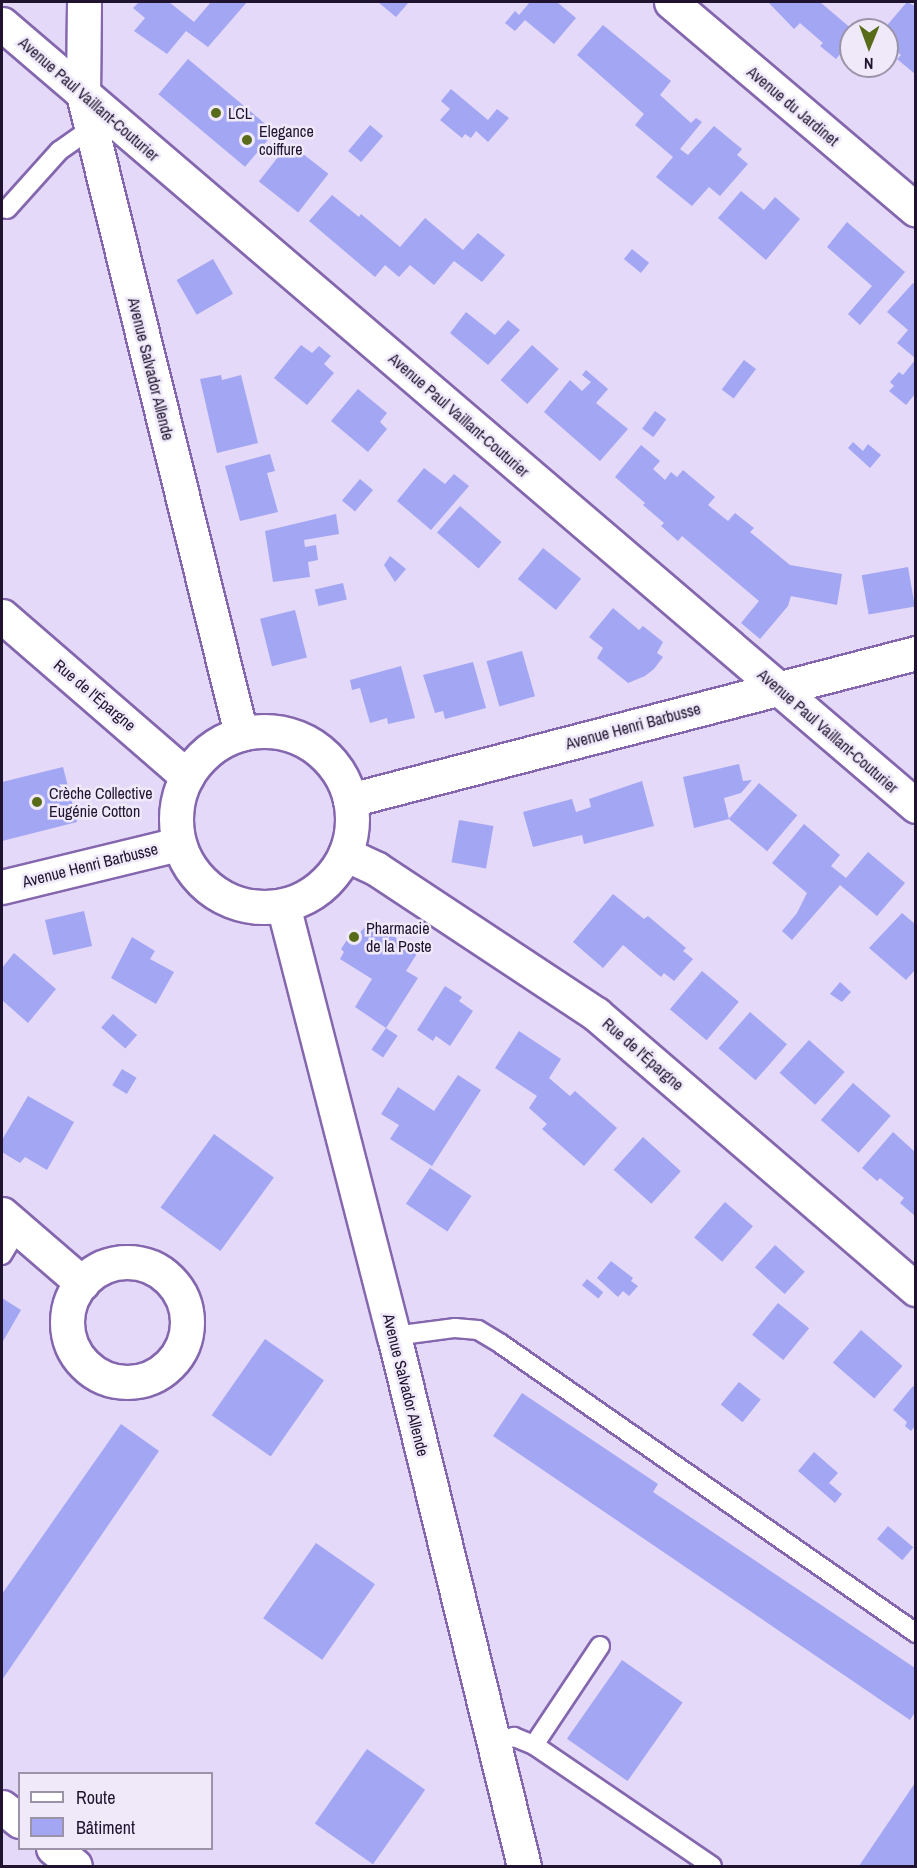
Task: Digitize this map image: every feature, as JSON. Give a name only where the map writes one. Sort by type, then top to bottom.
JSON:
[{"type":"street","name":"Avenue Salvador Allende","points":[[84,2],[83,94],[241,734]]},
{"type":"street","name":"Avenue du Jardinet","points":[[672,2],[915,210]]},
{"type":"street","name":"Avenue Paul Vaillant-Couturier","points":[[2,24],[915,806]]},
{"type":"street","name":"Rue de l'Épargne","points":[[2,616],[187,776]]},
{"type":"street","name":"Avenue Henri Barbusse","points":[[350,800],[915,653]]},
{"type":"street","points":[[264,731],[288,734],[309,743],[328,758],[342,777],[350,800],[352,827],[345,854],[330,878],[308,895],[282,905],[256,907],[239,903],[208,887],[190,867],[179,844],[176,821],[178,797],[187,776],[219,743],[241,734],[264,731]]},
{"type":"street","name":"Avenue Henri Barbusse","points":[[2,887],[179,844]]},
{"type":"street","name":"Rue de l'Épargne","points":[[345,854],[377,869],[596,1014],[915,1289]]},
{"type":"street","name":"Avenue Salvador Allende","points":[[282,905],[394,1336],[524,1866]]},
{"type":"street","points":[[7,1232],[82,1283]]},
{"type":"street","points":[[2,1807],[18,1819]]},
{"type":"street","points":[[55,1850],[75,1866]]},
{"type":"lane","points":[[8,209],[59,151],[91,129]]},
{"type":"lane","points":[[394,1336],[455,1328],[478,1330],[915,1633]]},
{"type":"lane","points":[[534,1745],[600,1646]]},
{"type":"lane","points":[[494,1743],[514,1737],[534,1745],[712,1866]]},
{"type":"building","points":[[139,2],[169,2],[194,22],[211,2],[247,2],[208,47],[186,31],[167,54],[134,31],[145,18],[133,8]]},
{"type":"building","points":[[378,2],[409,2],[396,17]]},
{"type":"building","points":[[530,2],[557,2],[576,18],[554,44],[525,20],[515,31],[505,23],[515,11],[519,15]]},
{"type":"building","points":[[768,2],[820,2],[839,18],[839,56],[836,59],[820,46],[823,43],[800,23],[794,29]]},
{"type":"building","points":[[907,2],[915,6],[915,74],[899,61],[901,55],[899,53],[899,18],[893,18]]},
{"type":"building","points":[[603,25],[671,81],[660,95],[691,123],[696,118],[702,122],[680,149],[688,155],[714,126],[742,149],[737,155],[748,164],[720,196],[709,187],[692,206],[656,177],[673,157],[635,125],[644,114],[577,55]]},
{"type":"building","points":[[188,59],[275,132],[245,167],[158,94]]},
{"type":"building","points":[[451,89],[488,120],[497,109],[509,118],[488,142],[476,131],[471,138],[465,134],[462,138],[440,120],[450,109],[441,101]]},
{"type":"building","points":[[370,125],[383,136],[361,162],[348,151]]},
{"type":"building","points":[[289,143],[328,174],[298,212],[259,182]]},
{"type":"building","points":[[741,191],[764,210],[775,197],[800,219],[766,260],[718,218]]},
{"type":"building","points":[[332,195],[359,217],[361,214],[400,247],[425,218],[463,250],[478,233],[505,255],[482,282],[454,261],[434,285],[410,265],[399,277],[385,265],[375,277],[309,221]]},
{"type":"building","points":[[847,222],[905,272],[860,325],[848,314],[872,286],[827,247]]},
{"type":"building","points":[[632,249],[649,263],[641,273],[624,259]]},
{"type":"building","points":[[213,259],[233,294],[197,315],[177,280]]},
{"type":"building","points":[[913,283],[915,285],[915,358],[897,343],[908,330],[887,312]]},
{"type":"building","points":[[466,312],[495,335],[508,320],[520,330],[488,365],[450,333]]},
{"type":"building","points":[[301,345],[312,353],[319,346],[331,356],[324,364],[334,373],[307,405],[274,378]]},
{"type":"building","points":[[532,345],[559,369],[527,404],[501,380]]},
{"type":"building","points":[[744,360],[756,369],[734,399],[722,390]]},
{"type":"building","points":[[915,360],[915,394],[906,405],[889,391],[894,386],[890,382],[899,372],[903,375]]},
{"type":"building","points":[[586,370],[608,389],[596,403],[628,429],[600,461],[544,412],[570,380],[582,391],[591,382],[582,375]]},
{"type":"building","points":[[221,375],[222,380],[241,375],[258,443],[217,453],[200,379]]},
{"type":"building","points":[[358,389],[387,413],[380,422],[387,429],[368,452],[331,421]]},
{"type":"building","points":[[655,411],[666,419],[653,437],[642,429]]},
{"type":"building","points":[[853,442],[863,451],[868,444],[881,455],[870,468],[848,448]]},
{"type":"building","points":[[641,445],[660,461],[653,469],[665,480],[671,472],[677,477],[683,470],[715,497],[708,505],[728,521],[735,513],[754,528],[750,532],[790,565],[842,574],[837,605],[791,596],[788,606],[760,639],[741,623],[759,601],[682,536],[678,541],[661,526],[664,523],[643,505],[645,503],[615,477]]},
{"type":"building","points":[[270,454],[275,471],[267,473],[278,512],[240,521],[225,466]]},
{"type":"building","points":[[424,468],[445,484],[454,474],[469,486],[431,530],[397,501]]},
{"type":"building","points":[[360,479],[373,490],[355,511],[342,500]]},
{"type":"building","points":[[460,506],[502,542],[479,568],[437,532]]},
{"type":"building","points":[[336,514],[339,534],[304,540],[305,547],[316,545],[318,560],[308,562],[310,577],[273,582],[265,531]]},
{"type":"building","points":[[543,548],[581,579],[556,610],[518,579]]},
{"type":"building","points":[[390,556],[406,569],[395,582],[384,565]]},
{"type":"building","points":[[908,567],[915,606],[869,615],[862,575]]},
{"type":"building","points":[[343,583],[347,600],[319,606],[315,590]]},
{"type":"building","points":[[613,608],[639,630],[643,626],[663,642],[657,653],[663,657],[654,669],[645,676],[628,683],[597,658],[603,648],[589,637]]},
{"type":"building","points":[[295,610],[307,658],[272,666],[260,619]]},
{"type":"building","points":[[522,651],[535,696],[499,706],[486,661]]},
{"type":"building","points":[[473,662],[486,708],[445,719],[443,711],[435,713],[423,675]]},
{"type":"building","points":[[401,666],[415,718],[388,724],[387,718],[370,723],[360,688],[352,690],[350,680]]},
{"type":"building","points":[[739,764],[743,781],[752,780],[741,793],[724,798],[729,819],[694,828],[683,777]]},
{"type":"building","name":"Crèche Collective Eugénie Cotton","points":[[63,767],[77,822],[2,841],[2,782]]},
{"type":"building","points":[[642,781],[654,826],[584,844],[582,835],[533,847],[523,812],[572,799],[576,812],[591,807],[589,799]]},
{"type":"building","points":[[759,783],[797,815],[767,851],[729,819]]},
{"type":"building","points":[[459,820],[493,826],[486,868],[452,862]]},
{"type":"building","points":[[804,824],[840,855],[831,866],[846,878],[868,852],[905,883],[877,916],[840,885],[792,940],[782,931],[797,913],[807,893],[772,863]]},
{"type":"building","points":[[613,894],[644,919],[648,916],[686,948],[683,951],[693,959],[674,981],[664,973],[661,977],[623,945],[603,968],[573,942]]},
{"type":"building","points":[[84,911],[92,946],[53,955],[45,920]]},
{"type":"building","points":[[902,913],[915,924],[915,970],[906,980],[869,948]]},
{"type":"building","points":[[370,921],[418,952],[406,971],[418,978],[386,1028],[355,1007],[372,979],[340,959],[344,952],[341,949],[347,940],[351,943]]},
{"type":"building","points":[[132,937],[155,951],[150,959],[174,972],[156,1004],[111,978]]},
{"type":"building","points":[[14,953],[56,989],[28,1023],[2,1000],[2,968]]},
{"type":"building","points":[[702,971],[739,1002],[707,1040],[670,1009]]},
{"type":"building","points":[[840,982],[851,992],[842,1002],[830,994]]},
{"type":"building","points":[[445,986],[462,997],[459,1001],[473,1011],[450,1046],[436,1036],[433,1041],[417,1030]]},
{"type":"building","points":[[750,1012],[787,1044],[755,1080],[719,1048]]},
{"type":"building","points":[[113,1014],[137,1035],[125,1049],[101,1028]]},
{"type":"building","points":[[386,1028],[398,1036],[383,1057],[371,1050]]},
{"type":"building","points":[[519,1031],[561,1059],[549,1078],[570,1096],[575,1091],[617,1128],[584,1166],[542,1129],[547,1124],[529,1108],[537,1096],[495,1068]]},
{"type":"building","points":[[809,1040],[845,1072],[815,1105],[780,1073]]},
{"type":"building","points":[[122,1069],[137,1078],[127,1094],[112,1085]]},
{"type":"building","points":[[458,1075],[481,1090],[432,1166],[390,1139],[399,1125],[381,1114],[398,1087],[434,1111]]},
{"type":"building","points":[[853,1083],[891,1116],[859,1153],[821,1120]]},
{"type":"building","points":[[28,1096],[74,1122],[47,1170],[25,1157],[20,1163],[2,1152],[2,1140]]},
{"type":"building","points":[[893,1132],[915,1152],[915,1216],[900,1203],[904,1198],[880,1178],[877,1181],[862,1168]]},
{"type":"building","points":[[214,1134],[274,1177],[220,1251],[161,1208]]},
{"type":"building","points":[[643,1137],[681,1171],[651,1204],[614,1170]]},
{"type":"building","points":[[430,1168],[471,1196],[447,1232],[406,1204]]},
{"type":"building","points":[[725,1202],[753,1226],[722,1262],[694,1237]]},
{"type":"building","points":[[775,1245],[805,1272],[785,1294],[755,1267]]},
{"type":"building","points":[[611,1261],[633,1278],[631,1281],[638,1286],[629,1296],[623,1291],[618,1297],[597,1278]]},
{"type":"building","points":[[587,1279],[603,1292],[598,1298],[582,1285]]},
{"type":"building","points":[[2,1298],[21,1310],[2,1343]]},
{"type":"building","points":[[778,1303],[809,1328],[783,1360],[752,1335]]},
{"type":"building","points":[[861,1330],[903,1366],[874,1399],[833,1362]]},
{"type":"building","points":[[265,1339],[324,1380],[271,1456],[212,1415]]},
{"type":"building","points":[[739,1382],[761,1400],[743,1422],[721,1405]]},
{"type":"building","points":[[913,1386],[915,1388],[915,1426],[911,1431],[905,1426],[907,1422],[893,1410]]},
{"type":"building","points":[[522,1393],[658,1484],[653,1492],[915,1668],[915,1712],[910,1720],[493,1436]]},
{"type":"building","points":[[121,1424],[159,1451],[2,1680],[2,1594]]},
{"type":"building","points":[[814,1452],[838,1473],[829,1483],[842,1494],[835,1503],[798,1471]]},
{"type":"building","points":[[888,1526],[913,1547],[902,1560],[877,1539]]},
{"type":"building","points":[[316,1543],[375,1584],[322,1660],[263,1618]]},
{"type":"building","points":[[622,1660],[683,1702],[628,1781],[567,1739]]},
{"type":"building","points":[[367,1749],[425,1790],[373,1864],[315,1824]]},
{"type":"building","points":[[915,1783],[915,1866],[859,1866]]},
{"type":"place","name":"LCL","points":[[216,113]]},
{"type":"place","name":"Elegance coiffure","points":[[247,140]]},
{"type":"place","name":"Crèche Collective Eugénie Cotton","points":[[37,802]]},
{"type":"place","name":"Pharmacie de la Poste","points":[[354,937]]}]
